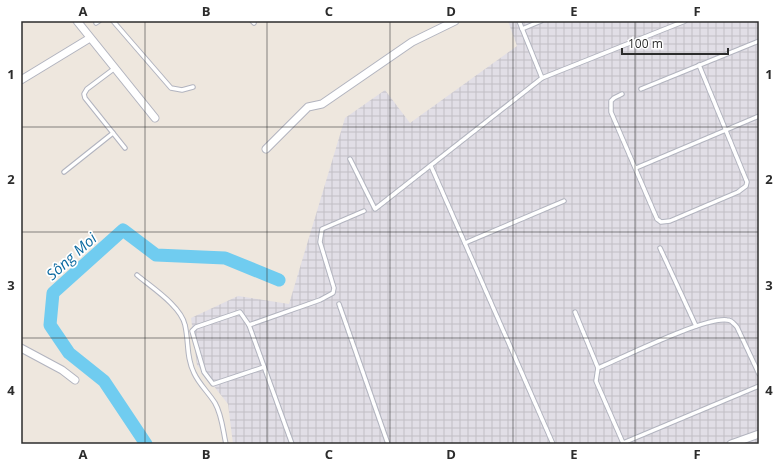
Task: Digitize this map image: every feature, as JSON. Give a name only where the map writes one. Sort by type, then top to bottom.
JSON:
[{"type":"street","points":[[77,21],[155,118]]},
{"type":"street","points":[[266,150],[308,107],[322,104],[412,42],[456,21]]},
{"type":"street","points":[[22,76],[90,38]]},
{"type":"street","points":[[21,348],[62,370],[75,380]]},
{"type":"street","points":[[731,444],[759,434]]},
{"type":"lane","points":[[113,21],[171,88],[182,90],[193,87]]},
{"type":"lane","points":[[519,21],[542,78]]},
{"type":"lane","points":[[522,28],[541,21]]},
{"type":"lane","points":[[350,159],[375,209],[542,78],[674,23],[684,21]]},
{"type":"lane","points":[[640,89],[759,41]]},
{"type":"lane","points":[[622,94],[614,98],[610,106],[657,219],[661,222],[670,221],[738,192],[746,186],[747,182],[699,65]]},
{"type":"lane","points":[[115,68],[87,89],[84,94],[85,98],[125,148]]},
{"type":"lane","points":[[636,168],[759,116]]},
{"type":"lane","points":[[64,172],[113,133]]},
{"type":"lane","points":[[431,166],[553,444]]},
{"type":"lane","points":[[465,243],[564,201]]},
{"type":"lane","points":[[249,325],[320,300],[333,293],[334,288],[320,242],[322,229],[364,211]]},
{"type":"lane","points":[[660,248],[696,326]]},
{"type":"lane","points":[[137,275],[172,305],[183,318],[189,362],[199,381],[215,403],[226,444]]},
{"type":"lane","points":[[339,304],[388,444]]},
{"type":"lane","points":[[264,367],[213,384],[204,372],[192,330],[196,327],[240,312],[249,325],[292,444]]},
{"type":"lane","points":[[575,312],[598,368],[596,381],[623,443],[759,386]]},
{"type":"lane","points":[[598,368],[696,326],[718,320],[732,321],[737,327],[759,374]]},
{"type":"shaded area","points":[[508,21],[759,21],[759,444],[233,444],[228,404],[197,365],[191,318],[238,296],[289,304],[345,118],[385,90],[410,123],[517,46]]},
{"type":"waterway","name":"Sông Moi","points":[[146,444],[104,381],[69,353],[50,325],[53,293],[123,230],[156,255],[225,258],[279,280]]}]
